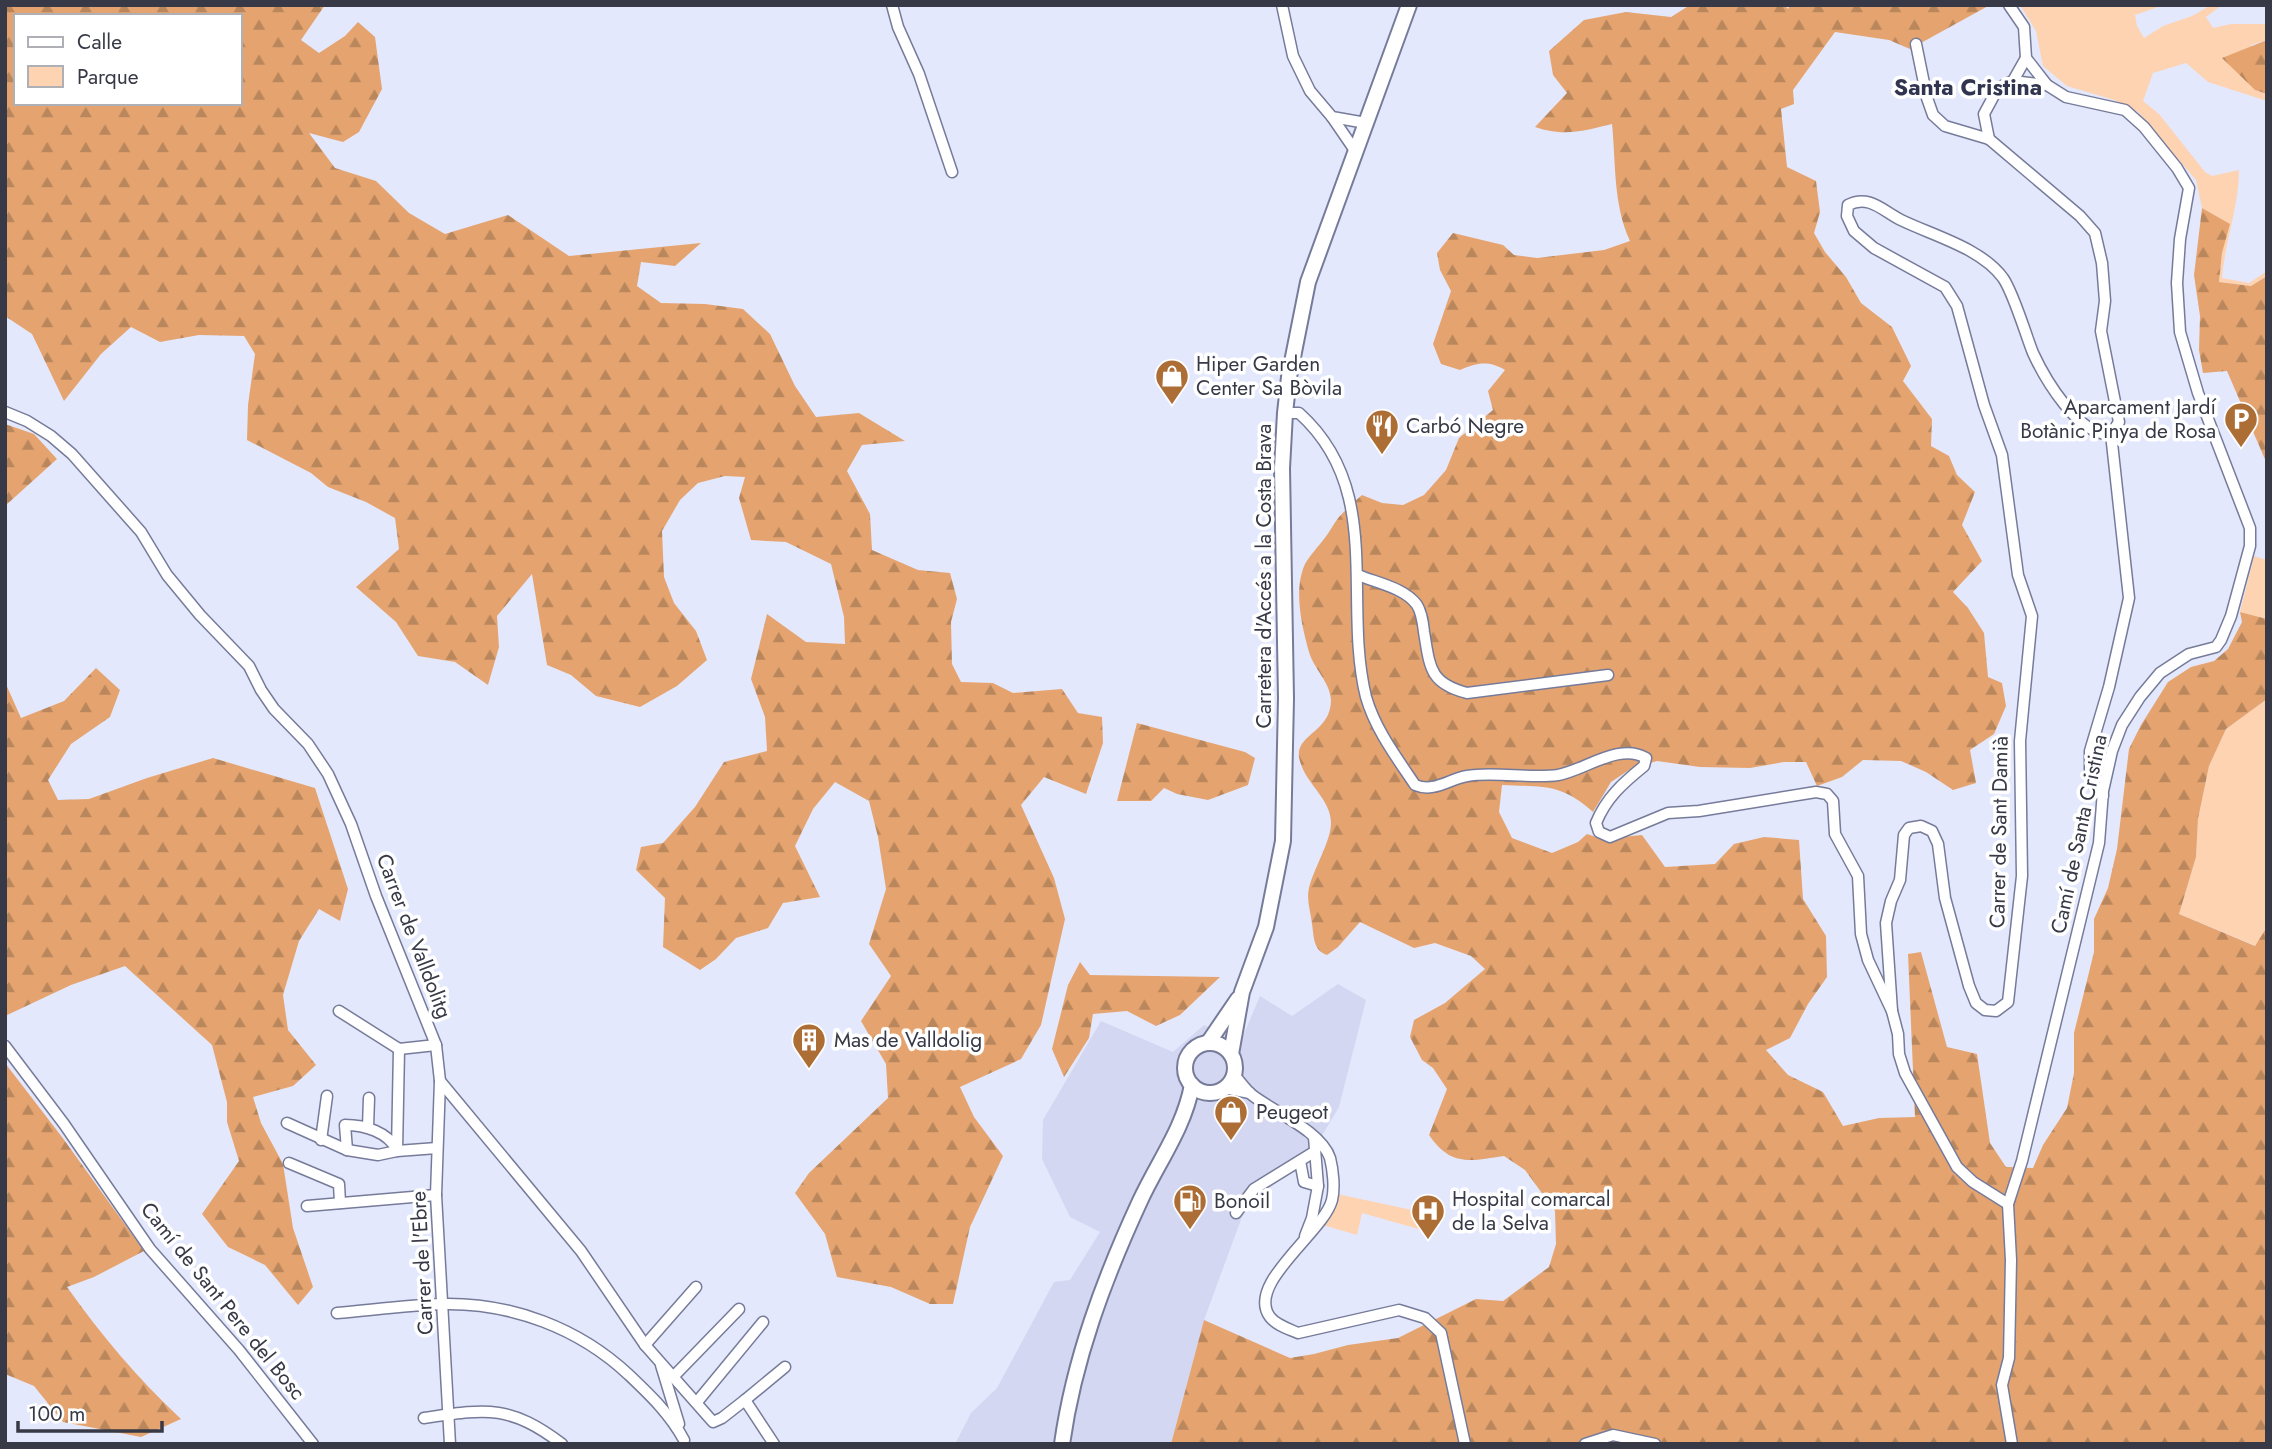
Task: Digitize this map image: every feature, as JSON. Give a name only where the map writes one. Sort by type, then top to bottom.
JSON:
[{"type":"main road","name":"Carretera d'Accés a la Costa Brava","points":[[1231,1054],[1242,992],[1266,928],[1283,841],[1286,772],[1282,480],[1284,413],[1308,282],[1409,5]]},
{"type":"main road","name":"Carretera d'Accés a la Costa Brava","points":[[1208,1043],[1242,992]]},
{"type":"main road","points":[[1182,1122],[1209,1093],[1224,1088],[1234,1074],[1231,1054],[1222,1046],[1208,1043],[1195,1048],[1187,1058],[1185,1071],[1192,1085],[1199,1091],[1209,1093]]},
{"type":"main road","points":[[1062,1444],[1068,1400],[1077,1367],[1107,1279],[1141,1200],[1182,1122],[1192,1085]]},
{"type":"street","points":[[892,5],[952,172]]},
{"type":"street","points":[[1282,5],[1293,56],[1310,91],[1356,152]]},
{"type":"street","points":[[1989,139],[1984,114],[1998,88],[2012,81],[2026,58],[2024,27],[2009,5]]},
{"type":"street","points":[[1916,44],[1933,116],[1945,126],[1989,139],[2080,216],[2095,233],[2102,263],[2105,301],[2101,331],[2119,422],[2111,433],[2129,598],[2109,687],[2090,751],[2090,771],[2095,788],[2103,796]]},
{"type":"street","name":"Camí de Santa Cristina","points":[[2012,1444],[2002,1385],[2009,1358],[2011,1260],[2008,1204],[2022,1161],[2088,894],[2099,844],[2103,796],[2112,751],[2122,725],[2160,673],[2189,654],[2216,647],[2221,640],[2231,616],[2250,546],[2250,527],[2198,393],[2180,332],[2177,283],[2180,239],[2189,188],[2177,168],[2144,127],[2125,110],[2066,97],[2047,85],[2026,58]]},
{"type":"street","points":[[2012,81],[2047,85]]},
{"type":"street","points":[[1332,117],[1366,123]]},
{"type":"street","name":"Carrer de Sant Damià","points":[[1892,1011],[1886,923],[1900,880],[1904,835],[1909,828],[1922,826],[1932,831],[1938,844],[1945,898],[1976,1003],[1985,1010],[1996,1011],[2008,1002],[2022,876],[2020,741],[2032,615],[2018,575],[2002,455],[1984,405],[1957,306],[1945,287],[1874,248],[1854,231],[1847,216],[1848,205],[1858,200],[1870,202],[1934,236],[1971,251],[1988,263],[2004,279],[2035,355],[2059,395],[2075,416],[2091,429],[2102,434],[2111,433]]},
{"type":"street","name":"Carrer de Valldolitg","points":[[5,412],[27,421],[51,436],[72,454],[141,532],[172,582],[249,666],[274,709],[308,744],[328,774],[351,824],[376,896],[436,1045],[440,1081]]},
{"type":"street","points":[[1284,413],[1300,413],[1318,430],[1337,460],[1352,507],[1359,575],[1358,646],[1366,694],[1373,719],[1415,785],[1423,788],[1438,786],[1467,775],[1559,775],[1618,755],[1640,754],[1646,758],[1644,766],[1621,784],[1602,808],[1596,823],[1599,832],[1611,837],[1668,813],[1699,811],[1816,792],[1827,794],[1833,801],[1835,834],[1858,876],[1861,934],[1868,960],[1892,1011],[1905,1073],[1957,1167],[1973,1182],[2008,1204]]},
{"type":"street","points":[[1359,575],[1401,592],[1417,604],[1436,679],[1451,689],[1467,694],[1608,675]]},
{"type":"street","points":[[339,1011],[399,1049],[436,1045]]},
{"type":"street","name":"Camí de Sant Pere del Bosc","points":[[5,1046],[64,1124],[150,1249],[239,1350],[313,1444]]},
{"type":"street","points":[[397,1151],[399,1049]]},
{"type":"street","points":[[1234,1074],[1250,1093],[1322,1142],[1329,1157],[1333,1177],[1332,1201],[1322,1222],[1276,1275],[1265,1294],[1265,1307],[1270,1317],[1298,1333],[1399,1310],[1425,1318],[1441,1333],[1465,1444]]},
{"type":"street","points":[[440,1081],[581,1251],[645,1345],[713,1422],[722,1418],[785,1367]]},
{"type":"street","name":"Carrer de l'Ebre","points":[[440,1081],[436,1195],[450,1444]]},
{"type":"street","points":[[1224,1088],[1250,1093]]},
{"type":"street","points":[[321,1140],[327,1096]]},
{"type":"street","points":[[368,1127],[369,1098]]},
{"type":"street","points":[[287,1123],[347,1150],[378,1156],[397,1151],[437,1148]]},
{"type":"street","points":[[347,1150],[345,1125],[368,1127],[392,1141],[397,1151]]},
{"type":"street","points":[[1303,1241],[1312,1218],[1318,1186],[1314,1137]]},
{"type":"street","points":[[1314,1152],[1329,1157]]},
{"type":"street","points":[[1236,1213],[1254,1189],[1314,1152]]},
{"type":"street","points":[[1300,1161],[1304,1182],[1318,1186]]},
{"type":"street","points":[[289,1163],[339,1184],[341,1203]]},
{"type":"street","points":[[307,1206],[436,1195]]},
{"type":"street","points":[[645,1345],[696,1287]]},
{"type":"street","points":[[337,1313],[443,1304],[472,1305],[547,1322],[580,1338],[615,1362],[674,1420],[685,1442]]},
{"type":"street","points":[[674,1376],[739,1309]]},
{"type":"street","points":[[697,1402],[764,1322]]},
{"type":"street","points":[[659,1361],[685,1442]]},
{"type":"street","points":[[745,1400],[774,1444]]},
{"type":"street","points":[[424,1418],[483,1410],[516,1416],[541,1428],[562,1444]]},
{"type":"street","points":[[1584,1444],[1612,1435],[1655,1444]]},
{"type":"shaded area","points":[[1338,984],[1366,1000],[1339,1107],[1323,1134],[1281,1179],[1246,1206],[1204,1320],[1171,1444],[955,1444],[971,1413],[997,1388],[1054,1282],[1070,1280],[1100,1232],[1070,1217],[1042,1159],[1043,1120],[1101,1021],[1173,1052],[1204,1025],[1241,1041],[1260,996],[1292,1016]]},
{"type":"green space","points":[[5,5],[325,5],[301,40],[319,53],[345,36],[358,22],[375,37],[382,89],[359,132],[343,142],[309,133],[335,168],[376,181],[409,213],[445,234],[508,215],[569,256],[701,243],[675,266],[641,262],[637,286],[661,303],[705,304],[743,309],[770,334],[795,386],[816,417],[859,413],[905,441],[862,445],[847,471],[870,514],[872,550],[918,570],[950,573],[957,599],[951,622],[952,664],[961,682],[993,683],[1013,693],[1062,689],[1078,713],[1102,717],[1103,743],[1086,794],[1044,777],[1021,805],[1054,878],[1065,919],[1041,1025],[1021,1059],[960,1087],[974,1117],[1003,1156],[970,1227],[953,1304],[930,1304],[891,1287],[837,1277],[825,1234],[795,1193],[809,1173],[888,1098],[886,1064],[861,1021],[891,976],[869,944],[886,889],[869,801],[835,782],[813,809],[795,846],[820,897],[783,903],[768,928],[736,938],[716,959],[700,970],[663,947],[665,898],[636,870],[641,847],[663,843],[695,807],[724,762],[767,751],[765,717],[751,679],[767,614],[806,642],[845,644],[844,617],[831,564],[786,542],[751,540],[739,498],[745,477],[725,476],[698,483],[680,500],[662,531],[664,577],[674,603],[696,631],[707,660],[677,686],[640,707],[596,696],[571,675],[547,665],[532,574],[497,616],[499,647],[488,685],[455,662],[418,656],[396,622],[356,587],[399,549],[395,518],[366,502],[328,487],[311,473],[247,440],[248,405],[255,354],[244,336],[199,335],[160,342],[131,327],[101,354],[64,401],[32,334],[5,316]]},
{"type":"green space","points":[[1690,5],[1784,5],[1788,9],[1790,5],[1990,5],[1910,49],[1889,40],[1835,32],[1793,90],[1794,104],[1781,109],[1787,167],[1816,181],[1820,212],[1814,233],[1861,303],[1892,327],[1911,366],[1903,381],[1932,419],[1931,446],[1949,456],[1957,475],[1975,492],[1962,525],[1982,561],[1953,592],[1968,608],[1984,633],[1988,677],[2002,683],[2006,706],[1994,734],[1970,750],[1976,783],[1953,790],[1926,772],[1901,761],[1863,760],[1842,777],[1817,786],[1806,762],[1784,762],[1750,768],[1700,767],[1657,761],[1632,768],[1611,782],[1593,812],[1571,796],[1551,788],[1502,785],[1499,812],[1512,838],[1552,853],[1578,842],[1587,834],[1602,839],[1642,835],[1665,867],[1715,864],[1734,844],[1764,837],[1799,840],[1803,899],[1826,936],[1827,977],[1808,1004],[1790,1038],[1766,1050],[1788,1075],[1823,1092],[1843,1126],[1879,1118],[1915,1117],[1908,954],[1921,952],[1947,1047],[1977,1054],[1990,1143],[2006,1167],[2033,1168],[2043,1145],[2067,1108],[2074,1073],[2074,1033],[2094,952],[2094,919],[2108,888],[2117,849],[2129,749],[2168,682],[2191,667],[2214,661],[2228,649],[2242,622],[2240,612],[2267,619],[2267,699],[2226,729],[2209,766],[2198,819],[2196,857],[2179,914],[2255,946],[2267,927],[2267,1444],[1171,1444],[1204,1320],[1290,1358],[1348,1345],[1398,1338],[1476,1299],[1503,1301],[1549,1267],[1556,1244],[1555,1211],[1525,1170],[1504,1156],[1471,1160],[1453,1157],[1429,1135],[1447,1089],[1433,1068],[1422,1060],[1410,1037],[1414,1020],[1445,1003],[1485,969],[1471,956],[1435,943],[1414,948],[1360,922],[1338,947],[1327,955],[1319,950],[1315,942],[1308,892],[1331,823],[1327,806],[1306,774],[1299,757],[1303,743],[1326,719],[1331,700],[1328,687],[1309,652],[1301,620],[1301,574],[1307,561],[1339,517],[1362,495],[1382,503],[1403,505],[1424,495],[1446,470],[1459,438],[1493,410],[1488,391],[1505,370],[1488,364],[1477,364],[1460,370],[1441,364],[1433,344],[1451,291],[1440,270],[1437,253],[1453,233],[1503,245],[1514,255],[1537,258],[1604,250],[1630,241],[1618,198],[1612,124],[1565,132],[1535,127],[1567,93],[1553,75],[1549,51],[1584,20],[1626,12],[1671,17]]},
{"type":"green space","points":[[2020,5],[2164,5],[2135,15],[2137,26],[2144,38],[2163,26],[2192,16],[2211,5],[2222,5],[2206,17],[2213,28],[2231,24],[2267,24],[2267,40],[2251,45],[2255,90],[2267,94],[2267,101],[2208,82],[2186,63],[2153,73],[2143,101],[2159,114],[2205,172],[2212,176],[2239,170],[2237,197],[2222,278],[2249,283],[2267,271],[2267,276],[2251,286],[2219,282],[2229,224],[2202,208],[2196,180],[2138,112],[2114,100],[2067,86],[2043,66],[2036,31]]},
{"type":"green space","points":[[2267,40],[2267,94],[2255,90],[2222,58]]},
{"type":"green space","points":[[2202,208],[2230,224],[2222,253],[2219,282],[2251,286],[2267,276],[2267,464],[2227,371],[2203,373],[2199,350],[2200,316],[2194,275]]},
{"type":"green space","points":[[5,424],[34,434],[57,459],[5,506]]},
{"type":"green space","points":[[2254,556],[2267,560],[2267,619],[2240,612]]},
{"type":"green space","points":[[96,668],[120,690],[110,717],[71,744],[48,780],[58,800],[89,799],[213,758],[315,788],[348,889],[340,921],[319,909],[299,941],[283,995],[288,1030],[316,1065],[293,1086],[253,1097],[261,1123],[283,1164],[293,1228],[313,1287],[298,1305],[265,1265],[228,1247],[202,1214],[239,1161],[227,1122],[227,1102],[212,1045],[125,966],[71,985],[5,1016],[5,682],[21,718],[64,701]]},
{"type":"green space","points":[[2267,699],[2267,927],[2256,946],[2179,914],[2196,857],[2198,819],[2209,766],[2226,729]]},
{"type":"green space","points":[[1137,723],[1245,752],[1255,758],[1248,785],[1208,800],[1177,794],[1164,788],[1151,801],[1117,801]]},
{"type":"green space","points":[[1080,962],[1090,975],[1220,977],[1180,1015],[1156,1026],[1127,1011],[1093,1014],[1089,1038],[1064,1077],[1052,1049],[1068,985]]},
{"type":"green space","points":[[5,1063],[144,1251],[94,1277],[67,1287],[121,1356],[181,1419],[141,1437],[63,1422],[34,1386],[5,1374]]},
{"type":"green space","points":[[1337,1194],[1426,1213],[1422,1230],[1362,1213],[1357,1235],[1323,1225],[1336,1202]]},
{"type":"place","name":"Hiper Garden Center Sa Bòvila","points":[[1172,406]]},
{"type":"place","name":"Aparcament Jardí Botànic Pinya de Rosa","points":[[2241,449]]},
{"type":"place","name":"Carbó Negre","points":[[1382,456]]},
{"type":"place","name":"Mas de Valldolig","points":[[809,1070]]},
{"type":"place","name":"Peugeot","points":[[1231,1142]]},
{"type":"place","name":"Bonoil","points":[[1190,1231]]},
{"type":"place","name":"Hospital comarcal de la Selva","points":[[1428,1241]]},
{"type":"district","name":"Santa Cristina","points":[[1968,87]]}]
